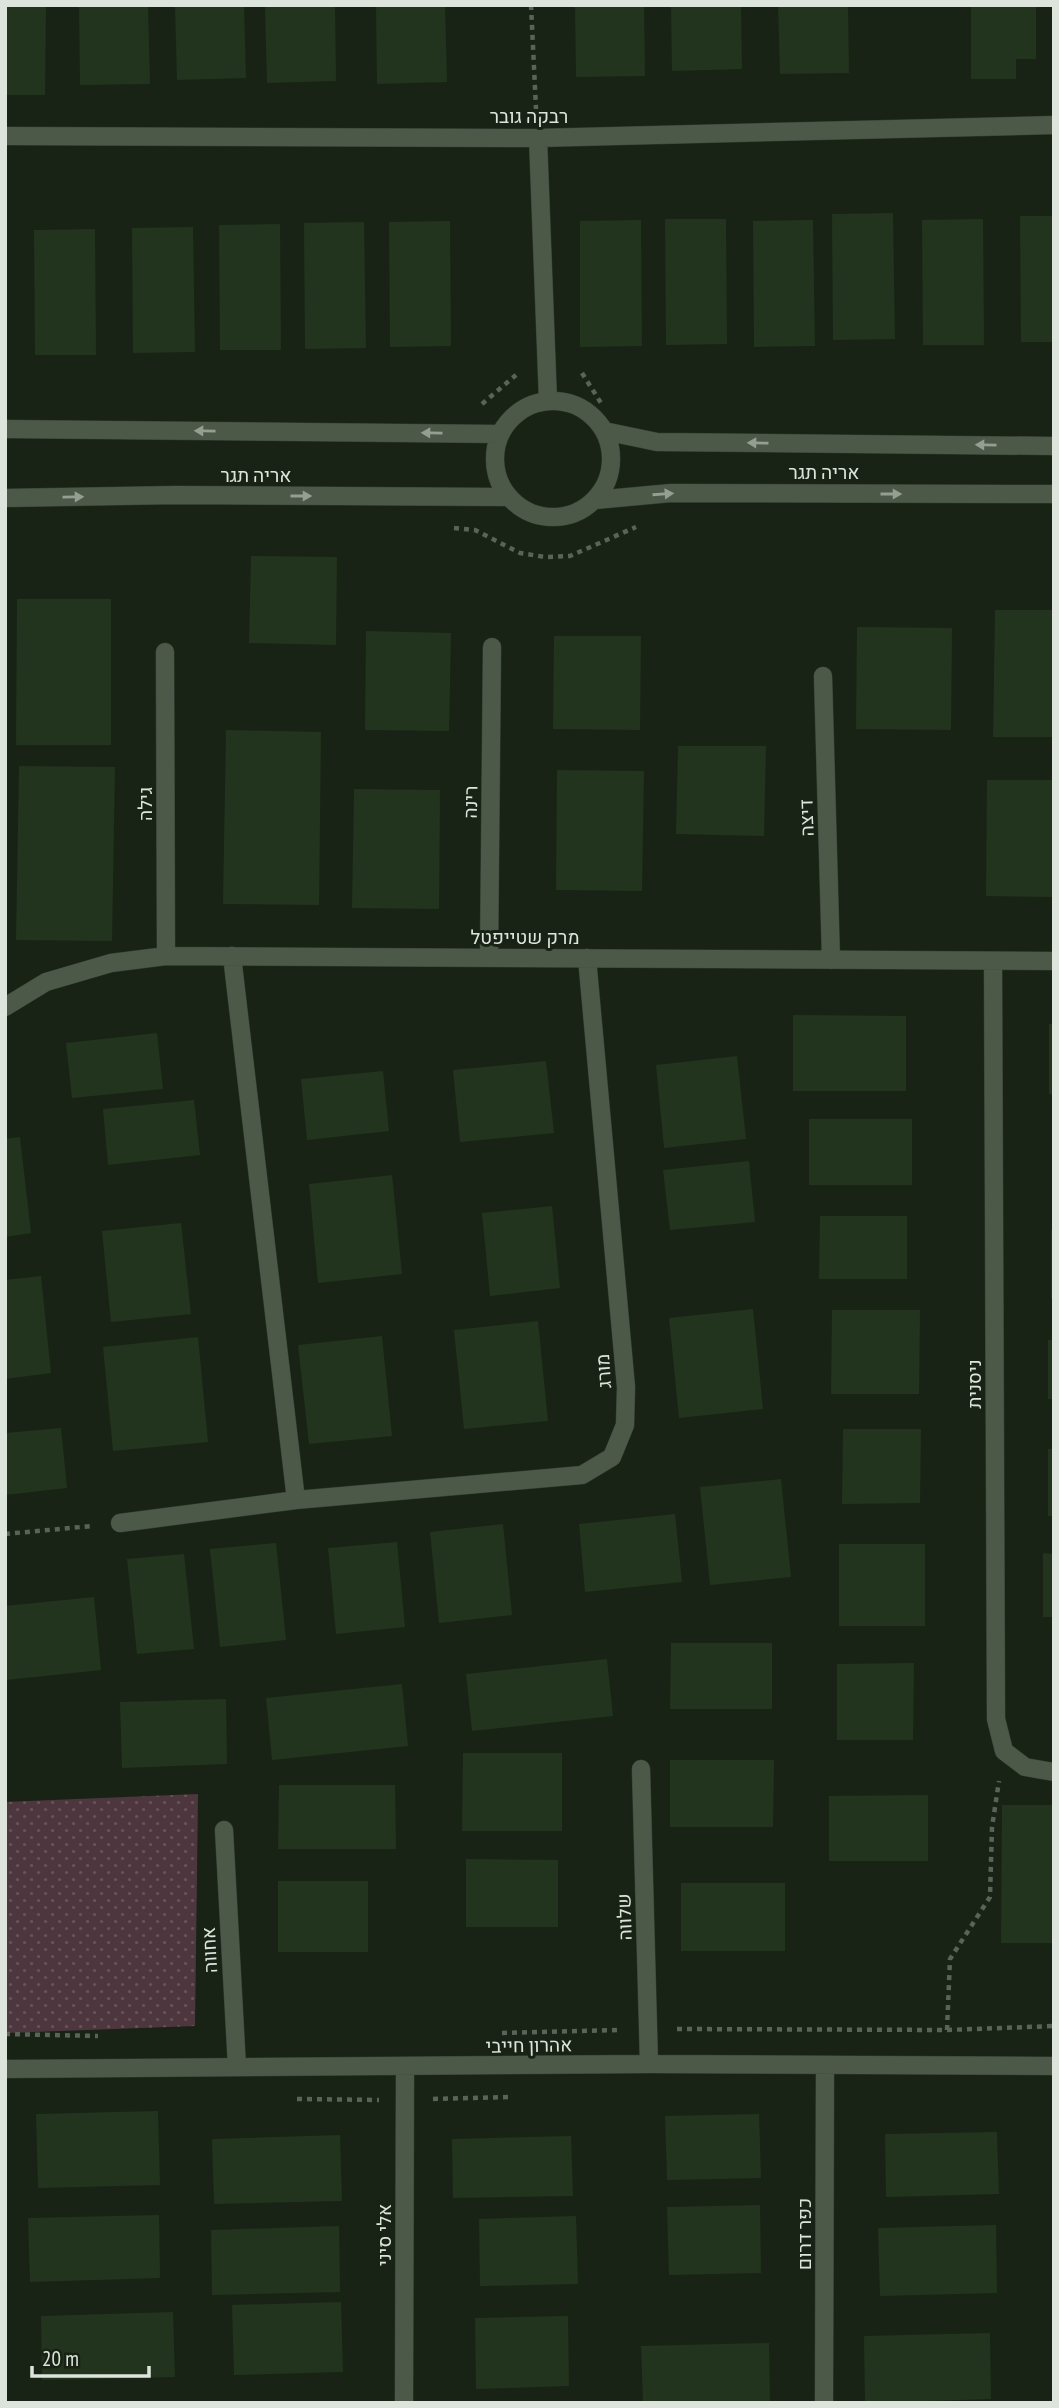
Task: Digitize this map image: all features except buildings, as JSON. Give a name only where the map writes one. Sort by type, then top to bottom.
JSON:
[{"type":"street","name":"רבקה גובר","points":[[5,136],[538,138],[1054,125]]},
{"type":"street","points":[[538,138],[548,401]]},
{"type":"street","points":[[548,401],[580,407],[604,430],[611,449],[611,467],[595,500],[579,511],[560,517],[541,517],[522,509],[508,497],[499,483],[494,466],[500,434],[512,417],[528,406],[548,401]]},
{"type":"street","points":[[5,429],[500,434]]},
{"type":"street","name":"אריה תגר","points":[[604,430],[657,442],[1054,446]]},
{"type":"street","name":"אריה תגר","points":[[595,500],[671,493],[1054,494]]},
{"type":"street","name":"אריה תגר","points":[[5,498],[176,495],[508,497]]},
{"type":"street","name":"רינה","points":[[489,957],[492,647]]},
{"type":"street","name":"גילה","points":[[165,652],[166,956]]},
{"type":"street","name":"דיצה","points":[[823,676],[831,960]]},
{"type":"street","name":"מרק שטייפטל","points":[[5,1007],[46,982],[111,962],[166,956],[1054,961]]},
{"type":"street","points":[[232,956],[296,1500]]},
{"type":"street","name":"מורג","points":[[120,1523],[296,1500],[582,1475],[611,1457],[625,1425],[626,1387],[587,958]]},
{"type":"street","name":"ניסנית","points":[[993,961],[996,1718],[1004,1751]]},
{"type":"street","points":[[1004,1751],[1025,1766],[1054,1772]]},
{"type":"street","name":"שלווה","points":[[641,1769],[649,2064]]},
{"type":"street","name":"אחווה","points":[[224,1830],[237,2067]]},
{"type":"street","name":"אהרון חייבי","points":[[5,2068],[649,2064],[1054,2066]]},
{"type":"street","name":"כפר דרום","points":[[824,2403],[825,2066]]},
{"type":"street","name":"אלי סיני","points":[[404,2403],[405,2067]]},
{"type":"path","points":[[531,5],[538,138]]},
{"type":"path","points":[[449,528],[475,530],[520,553],[545,557],[570,556],[641,525]]},
{"type":"path","points":[[5,1534],[120,1523]]},
{"type":"path","points":[[947,2030],[950,1959],[990,1897],[992,1827],[1004,1751]]},
{"type":"shaded area","points":[[198,1794],[195,2026],[6,2033],[5,1802]]}]
